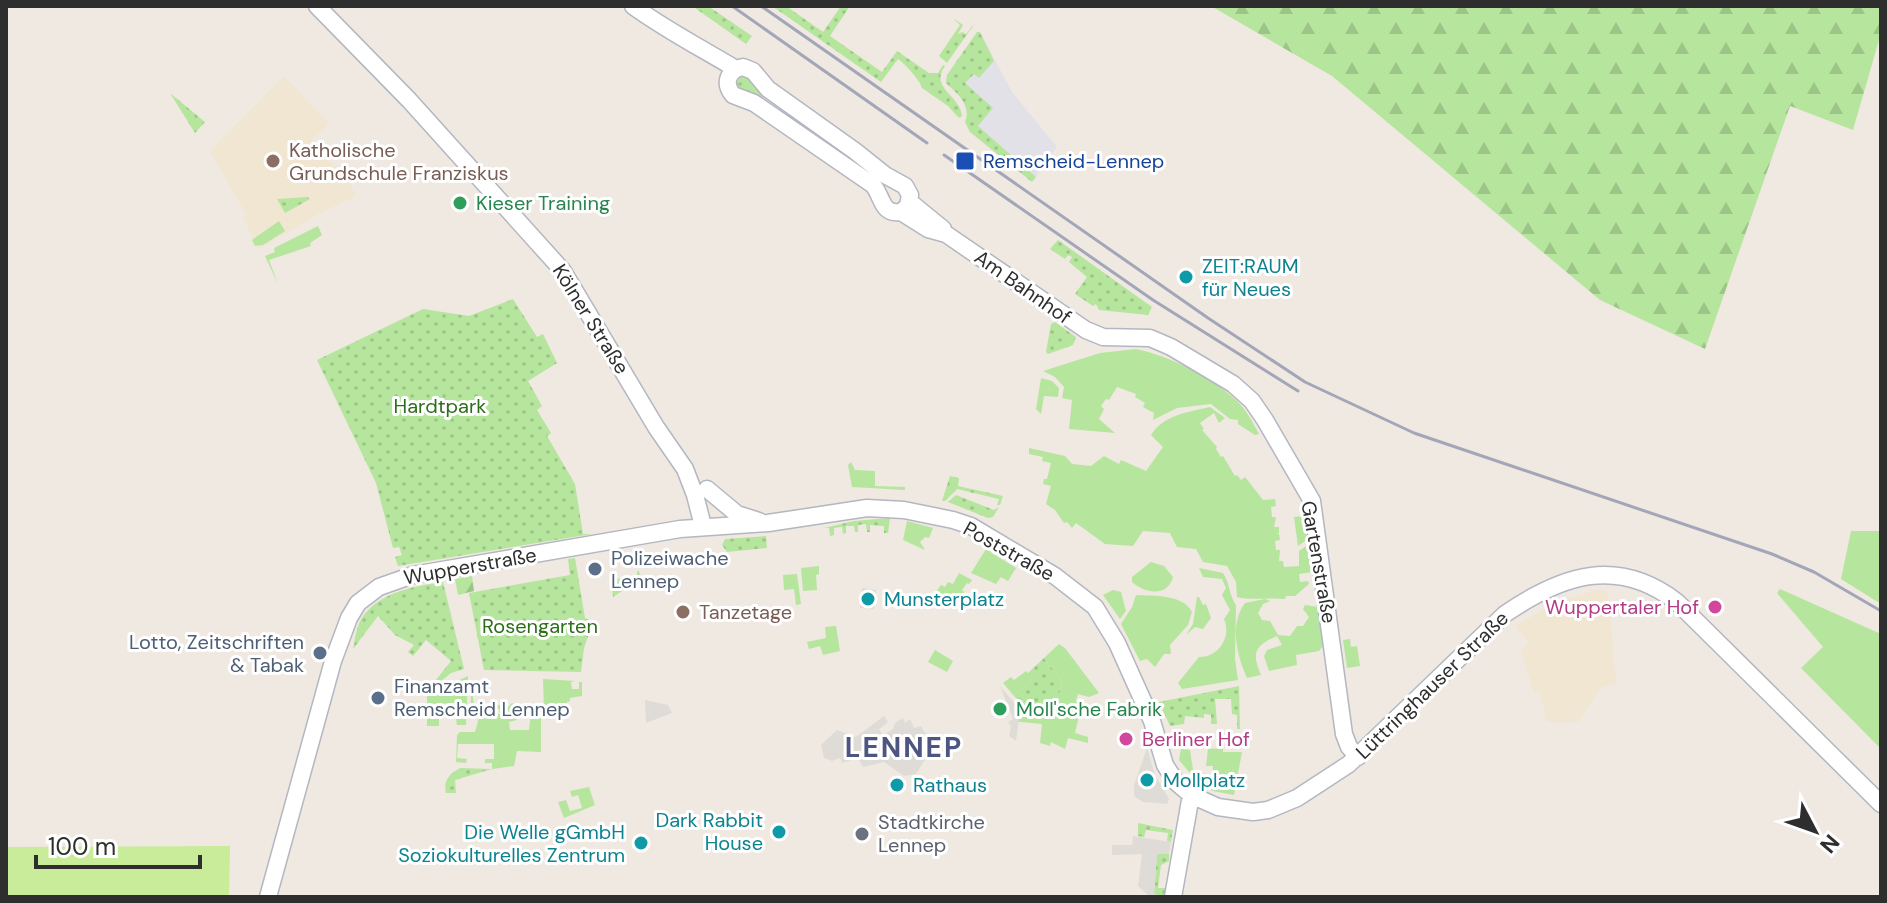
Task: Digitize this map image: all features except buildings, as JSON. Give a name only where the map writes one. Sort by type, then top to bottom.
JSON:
[{"type":"street","name":"Kölner Straße","points":[[317,6],[401,92],[563,271],[656,427],[685,469],[708,526]]},
{"type":"street","points":[[633,6],[732,73],[749,69],[768,89],[866,158],[885,175],[905,186],[910,191],[906,207],[891,212],[885,208],[873,185],[761,107],[733,95],[728,88],[732,73]]},
{"type":"street","name":"Am Bahnhof","points":[[906,207],[941,226],[946,234],[1080,327],[1103,337]]},
{"type":"street","name":"Gartenstraße","points":[[1103,337],[1150,338],[1191,357],[1246,395],[1273,432],[1312,501],[1344,734],[1349,747],[1358,757]]},
{"type":"street","name":"Kölner Straße","points":[[685,469],[697,476],[707,489],[737,514],[768,523]]},
{"type":"street","points":[[707,489],[708,526]]},
{"type":"street","name":"Poststraße","points":[[708,526],[768,523],[867,508],[916,512],[971,526],[1055,576],[1084,596],[1102,615],[1149,713],[1165,765],[1176,782],[1191,795]]},
{"type":"street","name":"Wupperstraße","points":[[268,897],[333,661],[358,603],[385,583],[413,575],[708,526]]},
{"type":"street","name":"Lüttringhauser Straße","points":[[1191,795],[1233,811],[1268,810],[1307,793],[1358,757],[1505,614],[1524,601],[1556,587],[1608,573],[1635,578],[1677,602],[1881,804]]},
{"type":"street","points":[[1173,897],[1191,795]]},
{"type":"shaded area","points":[[980,32],[1012,92],[1057,147],[1032,182],[970,132],[965,122],[968,113],[962,99],[946,83],[947,75]]},
{"type":"shaded area","name":"Katholische Grundschule Franziskus","points":[[284,76],[329,123],[311,141],[341,173],[344,171],[356,196],[259,249],[243,218],[246,214],[210,151]]},
{"type":"shaded area","name":"Munsterplatz","points":[[862,588],[876,590],[874,609],[860,608]]},
{"type":"shaded area","points":[[1599,589],[1608,592],[1616,683],[1601,687],[1578,722],[1547,722],[1540,691],[1534,693],[1521,651],[1529,643],[1515,626],[1555,603]]},
{"type":"shaded area","points":[[1000,686],[1017,706],[1021,703],[1026,707],[1020,712],[1016,741],[1009,736],[1011,727],[1008,722],[1013,719]]},
{"type":"shaded area","points":[[645,700],[668,705],[672,713],[646,723]]},
{"type":"shaded area","points":[[884,716],[888,722],[879,729],[883,735],[903,718],[905,723],[910,719],[914,728],[921,726],[938,756],[924,761],[916,774],[904,776],[884,762],[863,767],[858,758],[842,763],[840,758],[832,761],[824,758],[821,745],[837,730],[856,737]]},
{"type":"shaded area","name":"Mollplatz","points":[[1147,748],[1155,775],[1169,799],[1167,804],[1143,802],[1134,796],[1134,785]]},
{"type":"shaded area","points":[[1133,836],[1171,842],[1169,854],[1157,854],[1154,894],[1157,897],[1150,897],[1138,886],[1142,854],[1112,855],[1112,845],[1132,845]]},
{"type":"green space","points":[[708,6],[752,36],[746,44],[695,8]]},
{"type":"green space","points":[[772,6],[786,6],[823,32],[841,6],[850,6],[830,36],[882,72],[897,51],[929,73],[938,73],[945,66],[941,74],[943,86],[956,102],[962,116],[959,118],[922,88],[912,72],[898,59],[881,82]]},
{"type":"green space","points":[[1211,6],[1881,6],[1881,33],[1853,130],[1790,106],[1705,349],[1600,300],[1332,76]]},
{"type":"green space","points":[[953,18],[963,25],[958,34],[966,34],[975,23],[947,63],[939,56],[960,25]]},
{"type":"green space","points":[[980,32],[994,61],[979,78],[974,74],[965,83],[993,108],[978,126],[1036,177],[1032,182],[970,132],[965,122],[965,105],[946,83],[947,75]]},
{"type":"green space","points":[[741,76],[749,78],[764,94],[760,99],[740,90],[736,83]]},
{"type":"green space","points":[[170,93],[205,122],[195,133]]},
{"type":"green space","points":[[277,199],[310,199],[285,213]]},
{"type":"green space","points":[[279,221],[285,231],[263,245],[255,246],[252,240]]},
{"type":"green space","points":[[318,226],[322,235],[310,243],[311,246],[269,260],[278,284],[265,256],[275,252],[274,248]]},
{"type":"green space","points":[[1058,240],[1152,307],[1148,315],[1099,310],[1096,304],[1093,306],[1075,294],[1087,277],[1069,262],[1072,257],[1068,255],[1065,259],[1050,249]]},
{"type":"green space","name":"Hardtpark","points":[[513,299],[537,337],[543,334],[557,363],[528,381],[542,406],[537,410],[551,433],[547,436],[575,484],[583,534],[592,534],[398,566],[395,557],[402,555],[399,547],[393,548],[376,483],[317,360],[423,309],[469,316]]},
{"type":"green space","points":[[1055,322],[1076,337],[1073,345],[1048,354],[1051,324]]},
{"type":"green space","points":[[1136,349],[1177,363],[1228,393],[1250,417],[1259,434],[1255,435],[1238,424],[1238,420],[1230,419],[1211,404],[1177,408],[1153,420],[1154,413],[1143,407],[1145,403],[1135,397],[1136,394],[1117,387],[1101,406],[1104,409],[1099,419],[1115,433],[1069,429],[1072,400],[1062,398],[1064,387],[1055,377],[1043,371],[1100,353]]},
{"type":"green space","points":[[1041,378],[1052,381],[1059,388],[1058,397],[1044,396],[1041,414],[1036,409]]},
{"type":"green space","points":[[1210,407],[1225,418],[1219,423],[1214,413],[1200,423],[1221,457],[1235,476],[1241,480],[1245,477],[1263,500],[1275,499],[1276,506],[1271,507],[1272,517],[1276,517],[1274,527],[1279,527],[1276,534],[1279,534],[1280,540],[1275,541],[1276,550],[1280,550],[1279,561],[1283,561],[1284,567],[1299,566],[1299,551],[1309,544],[1313,572],[1299,574],[1300,582],[1308,581],[1309,584],[1295,596],[1286,596],[1285,599],[1237,597],[1236,582],[1227,566],[1203,562],[1196,549],[1177,547],[1170,533],[1143,531],[1133,546],[1105,544],[1076,523],[1072,528],[1067,522],[1064,523],[1055,510],[1046,504],[1051,486],[1043,484],[1051,463],[1042,461],[1043,457],[1029,454],[1029,448],[1065,456],[1072,464],[1091,466],[1104,456],[1119,464],[1121,460],[1146,471],[1163,447],[1151,435],[1156,428],[1177,415]]},
{"type":"green space","points":[[851,462],[855,470],[875,471],[875,486],[905,487],[905,490],[852,487],[848,465]]},
{"type":"green space","points":[[950,476],[959,478],[958,486],[1003,496],[1000,505],[997,505],[999,499],[957,489],[942,501]]},
{"type":"green space","points":[[956,495],[994,510],[999,507],[993,517],[988,518],[948,502]]},
{"type":"green space","points":[[1305,516],[1308,539],[1298,546],[1294,517]]},
{"type":"green space","points":[[890,518],[888,533],[884,533],[884,526],[870,525],[870,532],[867,532],[866,524],[858,525],[858,532],[855,532],[854,526],[846,526],[846,533],[843,534],[842,527],[834,528],[834,535],[830,536],[829,528],[824,528],[854,521]]},
{"type":"green space","points":[[907,521],[933,528],[929,538],[925,537],[920,542],[925,550],[903,540]]},
{"type":"green space","points":[[1851,531],[1881,531],[1881,604],[1841,579]]},
{"type":"green space","points":[[766,536],[767,548],[727,552],[722,545],[725,539]]},
{"type":"green space","points":[[986,549],[1016,568],[1008,581],[1001,577],[996,584],[971,573]]},
{"type":"green space","name":"Rosengarten","points":[[575,558],[585,618],[593,622],[584,648],[581,672],[484,670],[469,593],[570,575],[568,559]]},
{"type":"green space","points":[[1151,562],[1164,566],[1173,577],[1161,591],[1149,591],[1132,582],[1132,577]]},
{"type":"green space","points":[[819,566],[817,590],[803,591],[801,568]]},
{"type":"green space","points":[[1199,568],[1223,573],[1236,605],[1235,659],[1238,680],[1182,689],[1178,683],[1199,657],[1212,654],[1222,645],[1226,633],[1224,619],[1230,610],[1222,595],[1226,588],[1222,579],[1203,577]]},
{"type":"green space","points":[[638,570],[642,578],[613,597],[611,580],[637,575]]},
{"type":"green space","points":[[959,573],[972,580],[962,590],[964,592],[956,600],[955,607],[936,592],[941,585],[945,587],[948,582],[953,584]]},
{"type":"green space","points":[[797,574],[801,604],[796,605],[794,589],[784,590],[783,575]]},
{"type":"green space","points":[[472,576],[474,591],[458,595],[455,579]]},
{"type":"green space","points":[[443,582],[464,669],[451,673],[424,695],[451,661],[426,640],[413,656],[408,652],[414,645],[395,635],[378,616],[353,649],[360,622],[378,602],[410,588]]},
{"type":"green space","points":[[1780,589],[1881,634],[1881,749],[1801,668],[1823,647],[1777,593]]},
{"type":"green space","points":[[1113,590],[1121,592],[1126,611],[1120,619],[1103,595]]},
{"type":"green space","points":[[1136,595],[1175,599],[1192,612],[1188,625],[1170,645],[1171,654],[1164,654],[1155,667],[1147,659],[1140,661],[1121,624]]},
{"type":"green space","points":[[1197,597],[1203,605],[1206,604],[1211,618],[1203,629],[1195,627],[1186,635],[1193,624]]},
{"type":"green space","points":[[1270,601],[1263,604],[1258,613],[1262,620],[1270,621],[1278,635],[1290,636],[1297,626],[1303,626],[1309,617],[1303,609],[1305,605],[1318,607],[1323,646],[1319,651],[1296,655],[1297,665],[1269,671],[1264,656],[1267,650],[1282,645],[1277,636],[1257,651],[1256,661],[1261,675],[1247,678],[1236,640],[1237,620],[1245,603]]},
{"type":"green space","points":[[836,626],[840,651],[823,655],[820,646],[809,649],[807,642],[826,638],[825,627]]},
{"type":"green space","points":[[1350,639],[1351,647],[1357,646],[1360,666],[1347,668],[1343,640]]},
{"type":"green space","points":[[1059,644],[1099,693],[1089,697],[1078,694],[1076,701],[1082,703],[1075,733],[1088,737],[1088,743],[1068,738],[1065,749],[1051,742],[1050,746],[1040,743],[1042,724],[1021,722],[1026,712],[1035,705],[1058,700],[1062,681],[1044,658]]},
{"type":"green space","points":[[935,650],[953,661],[947,672],[928,662]]},
{"type":"green space","points":[[1044,658],[1062,681],[1058,701],[1035,705],[1018,722],[1020,711],[1026,707],[1014,696],[1032,679],[1028,673]]},
{"type":"green space","points":[[1026,671],[1033,678],[1014,696],[1003,683],[1011,677],[1014,680]]},
{"type":"green space","points":[[468,676],[466,725],[457,725],[456,719],[465,719],[464,703],[431,704],[431,719],[439,719],[439,726],[427,726],[427,695]]},
{"type":"green space","points":[[543,679],[575,681],[571,682],[572,689],[579,689],[579,682],[582,682],[582,696],[570,698],[567,707],[544,710]]},
{"type":"green space","points":[[471,686],[474,704],[508,707],[512,703],[518,706],[517,720],[509,722],[510,730],[529,730],[531,712],[541,712],[541,752],[517,751],[514,766],[492,769],[492,763],[485,763],[485,759],[494,759],[494,744],[458,744],[457,758],[467,759],[466,763],[456,762],[457,735],[460,732],[475,732],[480,714],[500,714],[499,709],[471,706]]},
{"type":"green space","points":[[1239,686],[1240,729],[1237,729],[1237,715],[1232,714],[1231,699],[1215,699],[1217,724],[1211,724],[1211,715],[1204,714],[1204,718],[1185,716],[1184,724],[1170,726],[1159,702]]},
{"type":"green space","points":[[1223,748],[1223,752],[1242,752],[1234,795],[1213,791],[1194,779],[1200,773],[1212,775],[1213,766],[1206,766],[1208,749]]},
{"type":"green space","points":[[1181,749],[1190,750],[1193,770],[1190,773],[1179,760]]},
{"type":"green space","points":[[460,768],[492,769],[455,780],[456,793],[446,793],[448,778]]},
{"type":"green space","points":[[589,787],[595,805],[564,818],[558,802],[566,800],[570,811],[582,808],[578,795],[572,797],[570,791]]},
{"type":"green space","points":[[1138,823],[1173,830],[1171,842],[1167,841],[1168,833],[1146,830],[1144,837],[1138,836]]},
{"type":"green space","points":[[230,846],[229,897],[6,897],[6,847]]},
{"type":"green space","points":[[1157,853],[1169,854],[1169,861],[1161,865],[1158,888],[1166,888],[1165,897],[1154,894]]},
{"type":"railway","points":[[732,6],[927,143]]},
{"type":"railway","points":[[761,6],[1208,318],[1305,382],[1414,433],[1772,554],[1814,572],[1881,611]]},
{"type":"railway","points":[[944,155],[1153,300],[1298,391]]},
{"type":"place","name":"Katholische Grundschule Franziskus","points":[[273,161]]},
{"type":"place","name":"Remscheid-Lennep","points":[[965,161]]},
{"type":"place","name":"Kieser Training","points":[[460,203]]},
{"type":"place","name":"ZEIT:RAUM für Neues","points":[[1186,277]]},
{"type":"place","name":"Polizeiwache Lennep","points":[[595,569]]},
{"type":"place","name":"Munsterplatz","points":[[868,599]]},
{"type":"place","name":"Wuppertaler Hof","points":[[1715,607]]},
{"type":"place","name":"Tanzetage","points":[[683,612]]},
{"type":"place","name":"Lotto, Zeitschriften & Tabak","points":[[320,653]]},
{"type":"place","name":"Finanzamt Remscheid Lennep","points":[[378,698]]},
{"type":"place","name":"Moll'sche Fabrik","points":[[1000,709]]},
{"type":"place","name":"Berliner Hof","points":[[1126,739]]},
{"type":"place","name":"Mollplatz","points":[[1147,780]]},
{"type":"place","name":"Rathaus","points":[[897,785]]},
{"type":"place","name":"Dark Rabbit House","points":[[779,832]]},
{"type":"place","name":"Stadtkirche Lennep","points":[[862,834]]},
{"type":"place","name":"Die Welle gGmbH Soziokulturelles Zentrum","points":[[641,843]]},
{"type":"district","name":"LENNEP","points":[[904,747]]}]
